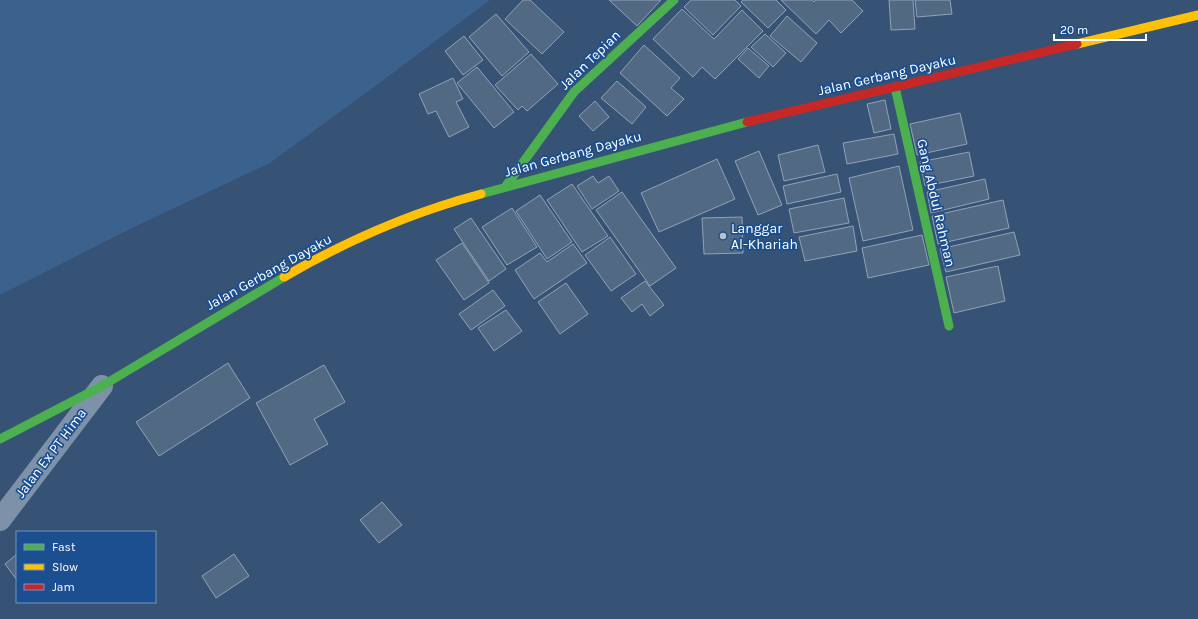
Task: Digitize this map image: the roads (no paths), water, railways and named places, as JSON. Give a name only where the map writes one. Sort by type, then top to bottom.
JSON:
[{"type":"main road","name":"Jalan Tepian","points":[[506,186],[574,92],[674,0]]},
{"type":"main road","name":"Jalan Gerbang Dayaku","points":[[0,439],[102,386],[295,271],[375,231],[436,206],[747,122],[1198,15]]},
{"type":"main road","name":"Gang Abdul Rahman","points":[[895,87],[949,326]]},
{"type":"street","name":"Jalan Ex PT Hima","points":[[0,520],[102,386]]},
{"type":"water","points":[[0,0],[490,0],[270,163],[130,229],[0,295]]},
{"type":"place","name":"Langgar Al-Khariah","points":[[723,236]]}]
